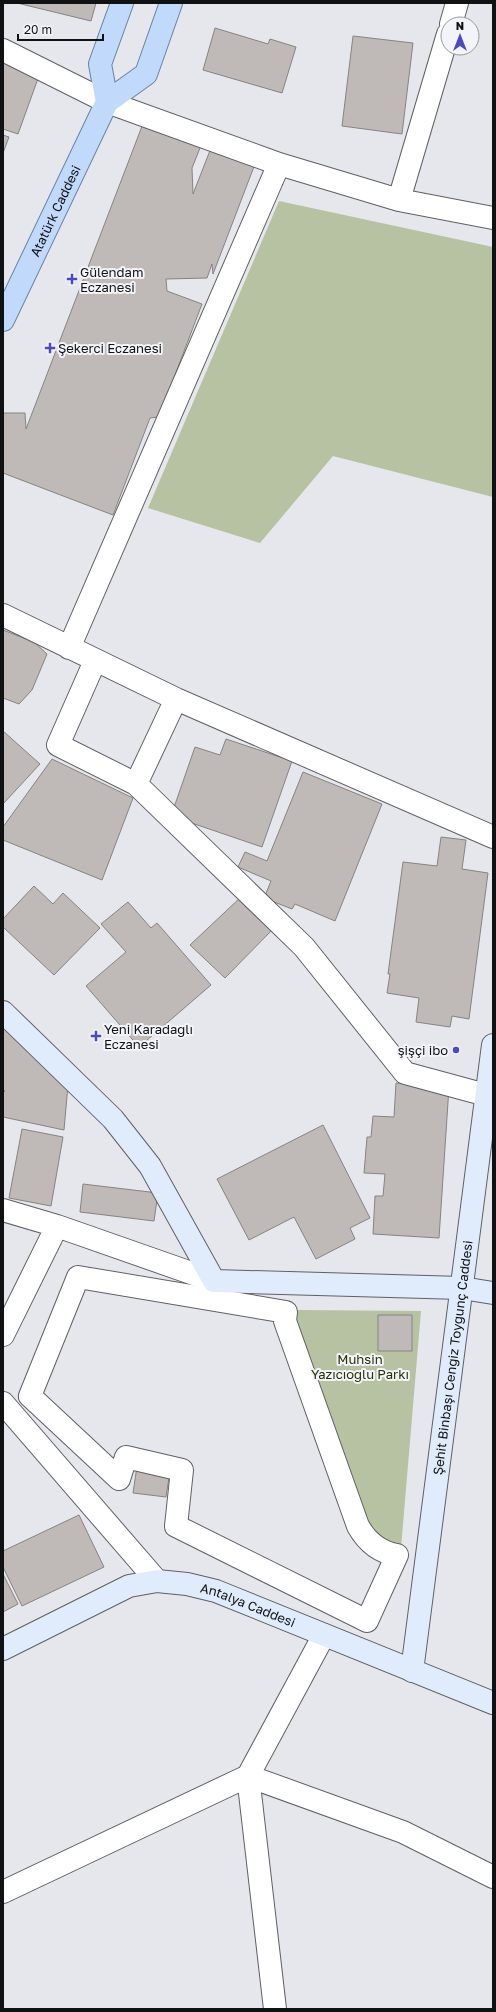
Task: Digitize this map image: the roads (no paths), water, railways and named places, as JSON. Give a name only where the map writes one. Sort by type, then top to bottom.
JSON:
[{"type":"main road","points":[[122,3],[100,64],[107,102],[146,74],[171,3]]},
{"type":"main road","name":"Atatürk Caddesi","points":[[6,306],[107,102]]},
{"type":"main road","points":[[3,1012],[113,1119],[150,1166],[214,1281],[462,1288],[493,1293]]},
{"type":"main road","name":"Şehit Binbaşı Cengiz Toygunç Caddesi","points":[[412,1670],[493,1045]]},
{"type":"main road","name":"Antalya Caddesi","points":[[3,1649],[98,1600],[129,1586],[158,1581],[187,1584],[216,1591],[493,1703]]},
{"type":"street","points":[[453,16],[457,3]]},
{"type":"street","points":[[3,50],[107,102],[279,164],[399,200],[493,218]]},
{"type":"street","points":[[399,200],[442,56]]},
{"type":"street","points":[[69,648],[279,164]]},
{"type":"street","points":[[3,615],[69,648],[176,698],[493,837]]},
{"type":"street","points":[[95,660],[58,744],[136,784],[304,947],[405,1073],[486,1095]]},
{"type":"street","points":[[136,784],[176,698]]},
{"type":"street","points":[[3,1210],[57,1226],[214,1281]]},
{"type":"street","points":[[3,1335],[57,1226]]},
{"type":"street","points":[[78,1277],[286,1312],[285,1321],[358,1526],[364,1538],[379,1550],[397,1555],[367,1621],[176,1526],[182,1470],[126,1457],[119,1480],[30,1396],[78,1277]]},
{"type":"street","points":[[3,1403],[158,1581]]},
{"type":"street","points":[[275,2009],[248,1776],[324,1635]]},
{"type":"street","points":[[3,1892],[248,1776],[403,1832],[493,1877]]},
{"type":"place","name":"Gülendam Eczanesi","points":[[72,279]]},
{"type":"place","name":"Şekerci Eczanesi","points":[[50,348]]},
{"type":"place","name":"Yeni Karadağlı Eczanesi","points":[[96,1036]]},
{"type":"place","name":"şişçi ibo","points":[[456,1050]]},
{"type":"park label","name":"Muhsin Yazıcıoğlu Parkı","points":[[360,1366]]}]
